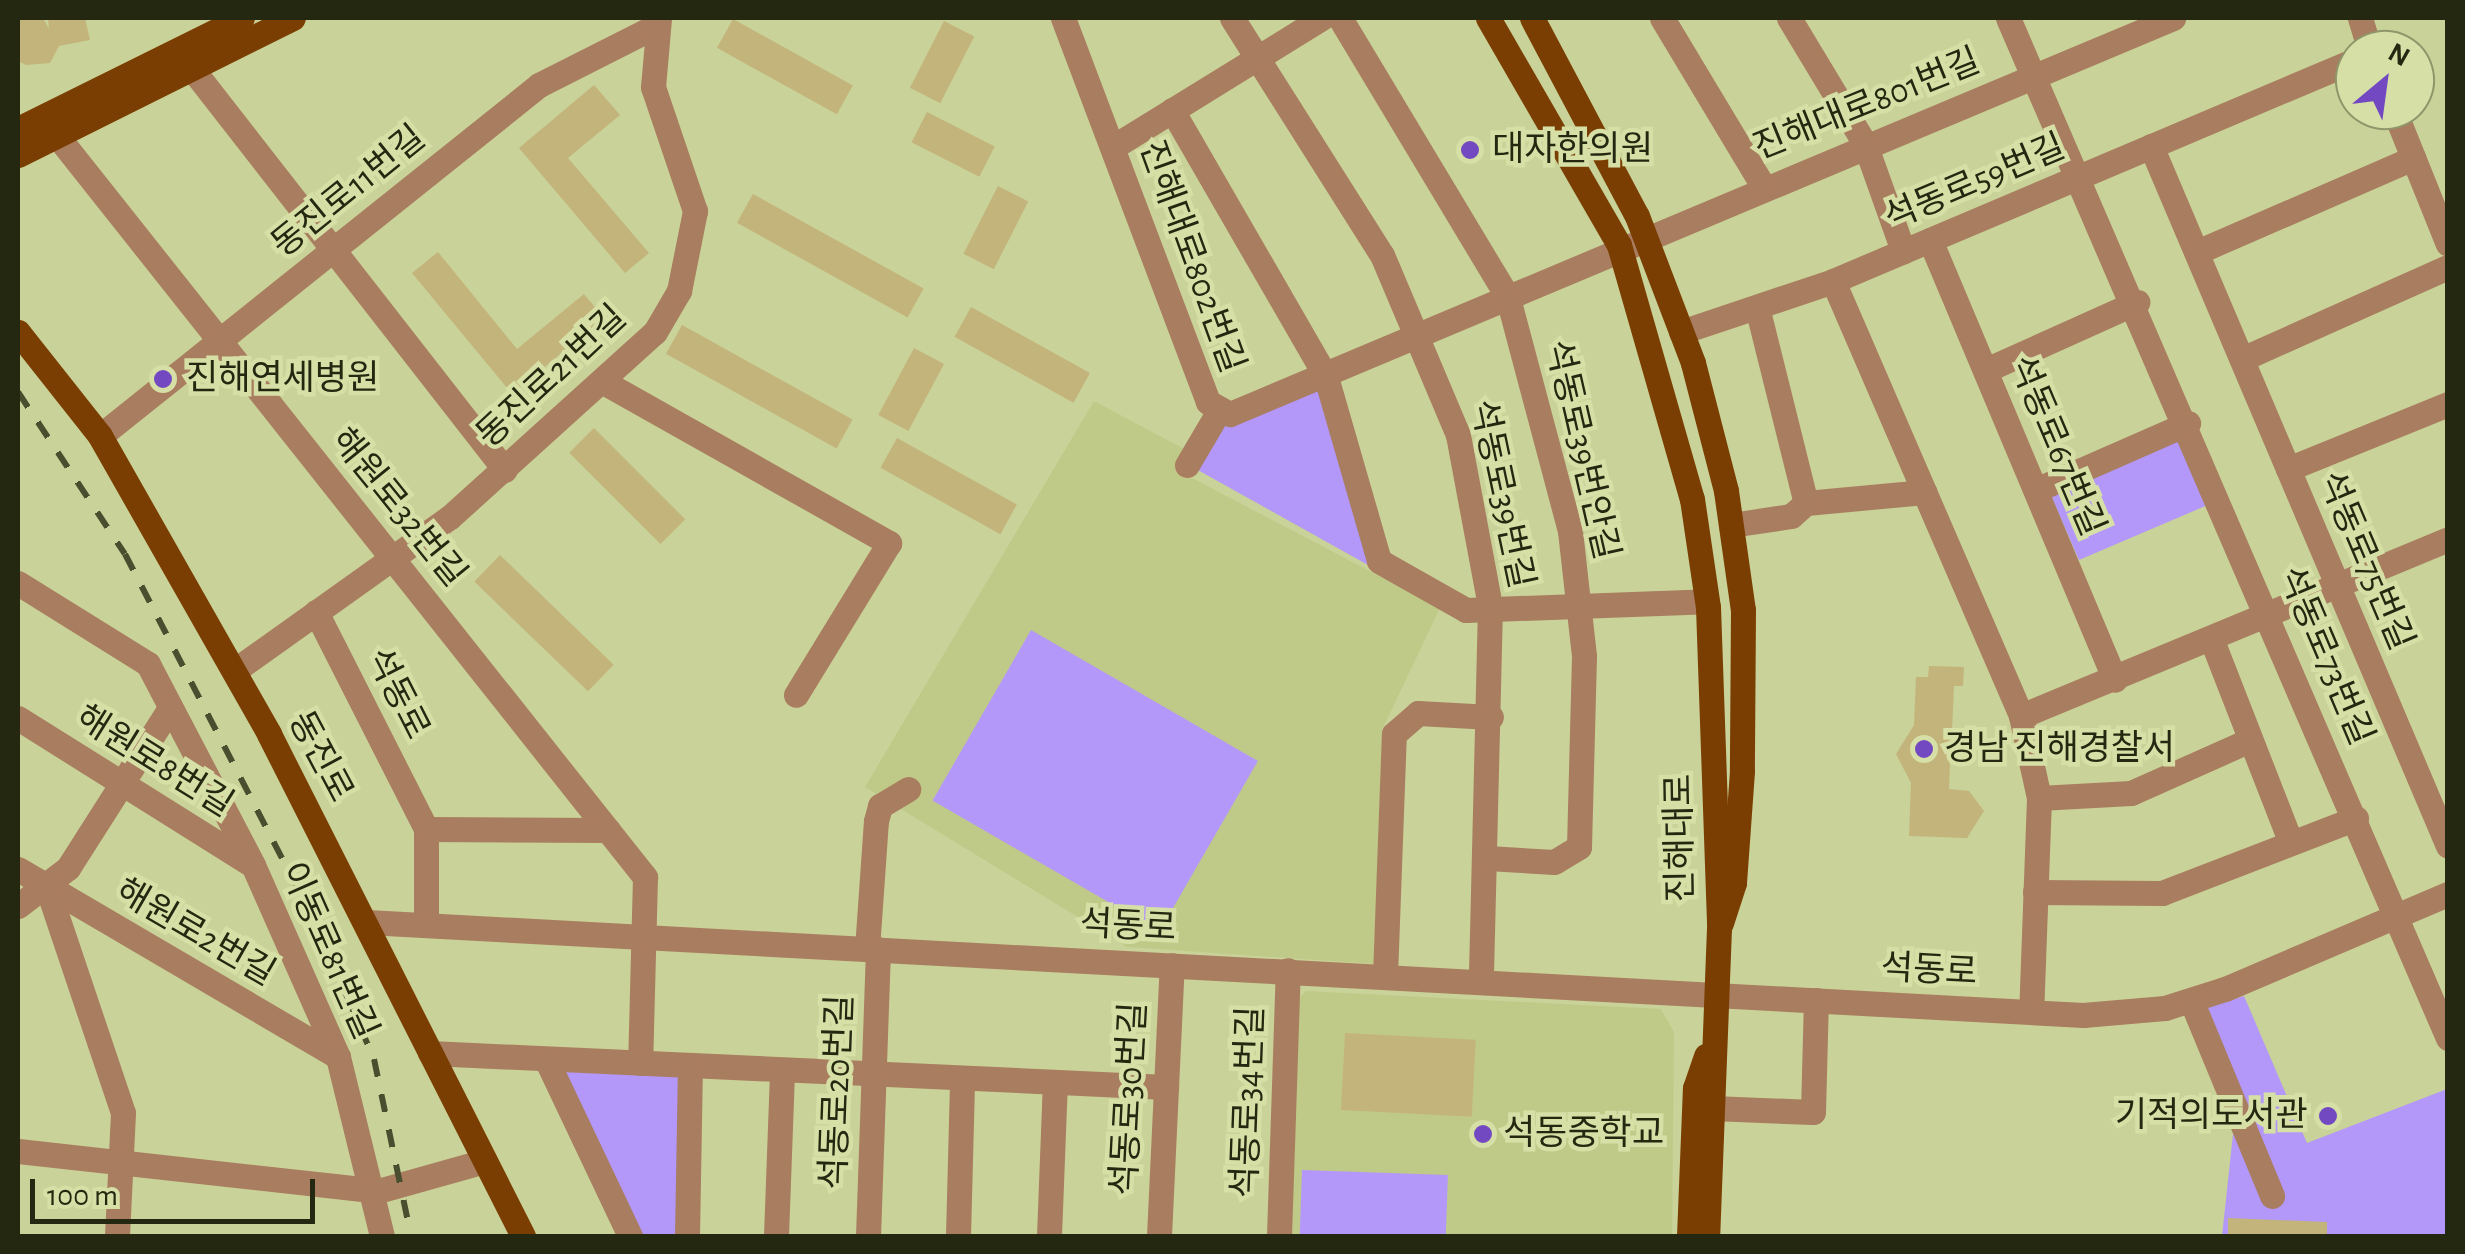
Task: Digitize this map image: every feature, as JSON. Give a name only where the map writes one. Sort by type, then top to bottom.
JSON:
[{"type":"main road","points":[[18,129],[242,18]]},
{"type":"main road","points":[[18,155],[293,18]]},
{"type":"main road","name":"진해대로","points":[[1488,18],[1619,245],[1678,432],[1707,601],[1720,928]]},
{"type":"main road","name":"진해대로","points":[[1532,18],[1644,235],[1681,332],[1731,524],[1743,610],[1742,771],[1734,884],[1720,928]]},
{"type":"main road","name":"동진로","points":[[18,332],[100,436],[234,672],[366,922],[524,1236]]},
{"type":"main road","points":[[1707,1236],[1712,1108],[1709,1047],[1720,928]]},
{"type":"main road","points":[[1688,1236],[1695,1088],[1709,1047]]},
{"type":"street","name":"진해대로802번길","points":[[1063,18],[1208,402],[1230,414],[1326,377],[1644,235]]},
{"type":"street","name":"석동로39번길","points":[[1232,18],[1382,255],[1458,435],[1490,606],[1492,717],[1481,982]]},
{"type":"street","points":[[1113,146],[1322,18]]},
{"type":"street","name":"석동로39번안길","points":[[1340,18],[1508,298],[1550,440],[1578,602],[1585,731],[1578,847],[1554,862],[1486,858]]},
{"type":"street","points":[[1662,18],[1763,186]]},
{"type":"street","points":[[1788,18],[1865,144],[1903,252]]},
{"type":"street","name":"석동로73번길","points":[[2008,18],[2039,72],[2448,1038]]},
{"type":"street","name":"진해대로801번길","points":[[1644,235],[2173,18]]},
{"type":"street","name":"동진로11번길","points":[[100,436],[539,85],[658,22]]},
{"type":"street","name":"동진로21번길","points":[[234,672],[394,557],[607,384],[679,291],[695,212],[653,88],[658,22]]},
{"type":"street","name":"석동로59번길","points":[[1681,332],[1758,311],[1833,281],[2335,68]]},
{"type":"street","points":[[193,70],[329,253],[505,470]]},
{"type":"street","name":"진해대로802번길","points":[[1172,110],[1326,377],[1379,561],[1466,610],[1490,606]]},
{"type":"street","points":[[2402,130],[2448,244]]},
{"type":"street","name":"해원로32번길","points":[[58,137],[645,876],[640,1063]]},
{"type":"street","name":"석동로75번길","points":[[2151,146],[2448,846]]},
{"type":"street","points":[[2196,252],[2413,158]]},
{"type":"street","name":"석동로67번길","points":[[1930,240],[2116,680]]},
{"type":"street","points":[[2242,360],[2448,267]]},
{"type":"street","points":[[1833,281],[2021,716],[2038,798],[2031,1012]]},
{"type":"street","points":[[1986,370],[2137,302]]},
{"type":"street","points":[[1758,311],[1806,503]]},
{"type":"street","points":[[607,384],[889,543],[796,695]]},
{"type":"street","name":"석동로75번길","points":[[2288,469],[2448,404]]},
{"type":"street","points":[[1187,465],[1220,408]]},
{"type":"street","points":[[2038,488],[2188,423]]},
{"type":"street","points":[[1731,524],[1791,516],[1806,503],[1924,492]]},
{"type":"street","points":[[2021,716],[2213,643],[2269,614],[2446,545]]},
{"type":"street","name":"이동로81번길","points":[[18,583],[148,664],[253,866],[338,1057],[378,1191],[382,1236]]},
{"type":"street","points":[[1490,606],[1707,601]]},
{"type":"street","name":"석동로","points":[[316,612],[426,829],[426,925]]},
{"type":"street","points":[[2213,643],[2248,741],[2290,840]]},
{"type":"street","points":[[18,906],[47,887],[170,708]]},
{"type":"street","points":[[1385,976],[1394,734],[1418,713],[1492,717]]},
{"type":"street","name":"해원로8번길","points":[[18,718],[253,866]]},
{"type":"street","points":[[2038,798],[2132,793],[2248,741]]},
{"type":"street","points":[[873,949],[876,821],[880,806],[908,789]]},
{"type":"street","points":[[2035,892],[2162,894],[2290,840],[2356,818]]},
{"type":"street","points":[[426,829],[608,830]]},
{"type":"street","name":"해원로2번길","points":[[18,869],[338,1057]]},
{"type":"street","points":[[47,887],[123,1113],[127,1163],[117,1236]]},
{"type":"street","name":"석동로","points":[[366,922],[2031,1012],[2132,1012],[2191,1000],[2448,894]]},
{"type":"street","name":"석동로20번길","points":[[868,1236],[874,1074],[873,949]]},
{"type":"street","name":"석동로30번길","points":[[1159,1236],[1172,964]]},
{"type":"street","name":"석동로34번길","points":[[1279,1236],[1288,970]]},
{"type":"street","points":[[1712,1108],[1813,1112],[1816,1000]]},
{"type":"street","points":[[2191,1000],[2272,1196]]},
{"type":"street","points":[[430,1053],[1166,1087]]},
{"type":"street","points":[[546,1059],[630,1236]]},
{"type":"street","points":[[686,1236],[690,1065]]},
{"type":"street","points":[[776,1236],[782,1070]]},
{"type":"street","points":[[958,1236],[962,1078]]},
{"type":"street","points":[[1049,1236],[1056,1082]]},
{"type":"street","points":[[18,1151],[378,1191],[485,1161]]},
{"type":"shaded area","points":[[1324,386],[1368,565],[1196,469],[1221,423]]},
{"type":"shaded area","points":[[1094,401],[1184,449],[1175,469],[1440,608],[1382,730],[1374,964],[1127,947],[865,787]]},
{"type":"shaded area","points":[[2171,438],[2183,441],[2210,504],[2079,560],[2052,498],[2057,487]]},
{"type":"shaded area","points":[[1031,630],[1258,761],[1159,932],[932,801]]},
{"type":"shaded area","name":"석동중학교","points":[[1306,991],[1661,1009],[1674,1032],[1672,1236],[1288,1236],[1297,1000]]},
{"type":"shaded area","points":[[2244,996],[2307,1143],[2447,1089],[2447,1236],[2222,1236],[2234,1125],[2203,1009]]},
{"type":"shaded area","points":[[560,1070],[684,1074],[680,1236],[642,1236]]},
{"type":"shaded area","points":[[1302,1170],[1448,1175],[1446,1236],[1300,1236]]},
{"type":"building","points":[[18,18],[43,18],[49,29],[48,18],[85,18],[90,40],[59,46],[50,63],[26,65],[18,61]]},
{"type":"building","points":[[733,19],[853,85],[837,114],[717,48]]},
{"type":"building","points":[[944,21],[974,36],[940,103],[910,88]]},
{"type":"building","points":[[594,85],[620,115],[568,158],[649,253],[625,273],[519,148]]},
{"type":"building","points":[[927,112],[995,147],[979,177],[912,142]]},
{"type":"building","points":[[998,186],[1028,201],[994,269],[963,254]]},
{"type":"building","points":[[753,194],[924,289],[908,317],[737,223]]},
{"type":"building","points":[[438,252],[517,349],[584,294],[604,318],[512,394],[412,273]]},
{"type":"building","points":[[971,307],[1090,373],[1073,403],[955,337]]},
{"type":"building","points":[[682,325],[853,420],[837,448],[666,354]]},
{"type":"building","points":[[914,348],[944,364],[908,431],[878,415]]},
{"type":"building","points":[[594,428],[685,519],[660,544],[569,453]]},
{"type":"building","points":[[897,438],[1017,504],[1000,534],[881,468]]},
{"type":"building","points":[[500,555],[614,665],[588,691],[474,582]]},
{"type":"building","name":"경남 진해경찰서","points":[[1929,666],[1964,667],[1963,686],[1954,686],[1951,753],[1963,753],[1963,763],[1950,763],[1949,789],[1969,791],[1984,811],[1967,838],[1909,836],[1911,783],[1896,754],[1914,725],[1916,677],[1928,677]]},
{"type":"building","points":[[1345,1033],[1476,1040],[1472,1117],[1341,1110]]},
{"type":"building","points":[[2228,1218],[2327,1222],[2327,1236],[2228,1236]]},
{"type":"railway","points":[[18,392],[125,554],[318,928],[374,1059],[411,1236]]},
{"type":"place","name":"대자한의원","points":[[1470,150]]},
{"type":"place","name":"진해연세병원","points":[[163,379]]},
{"type":"place","name":"경남 진해경찰서","points":[[1924,749]]},
{"type":"place","name":"기적의도서관","points":[[2328,1116]]},
{"type":"place","name":"석동중학교","points":[[1483,1134]]}]
